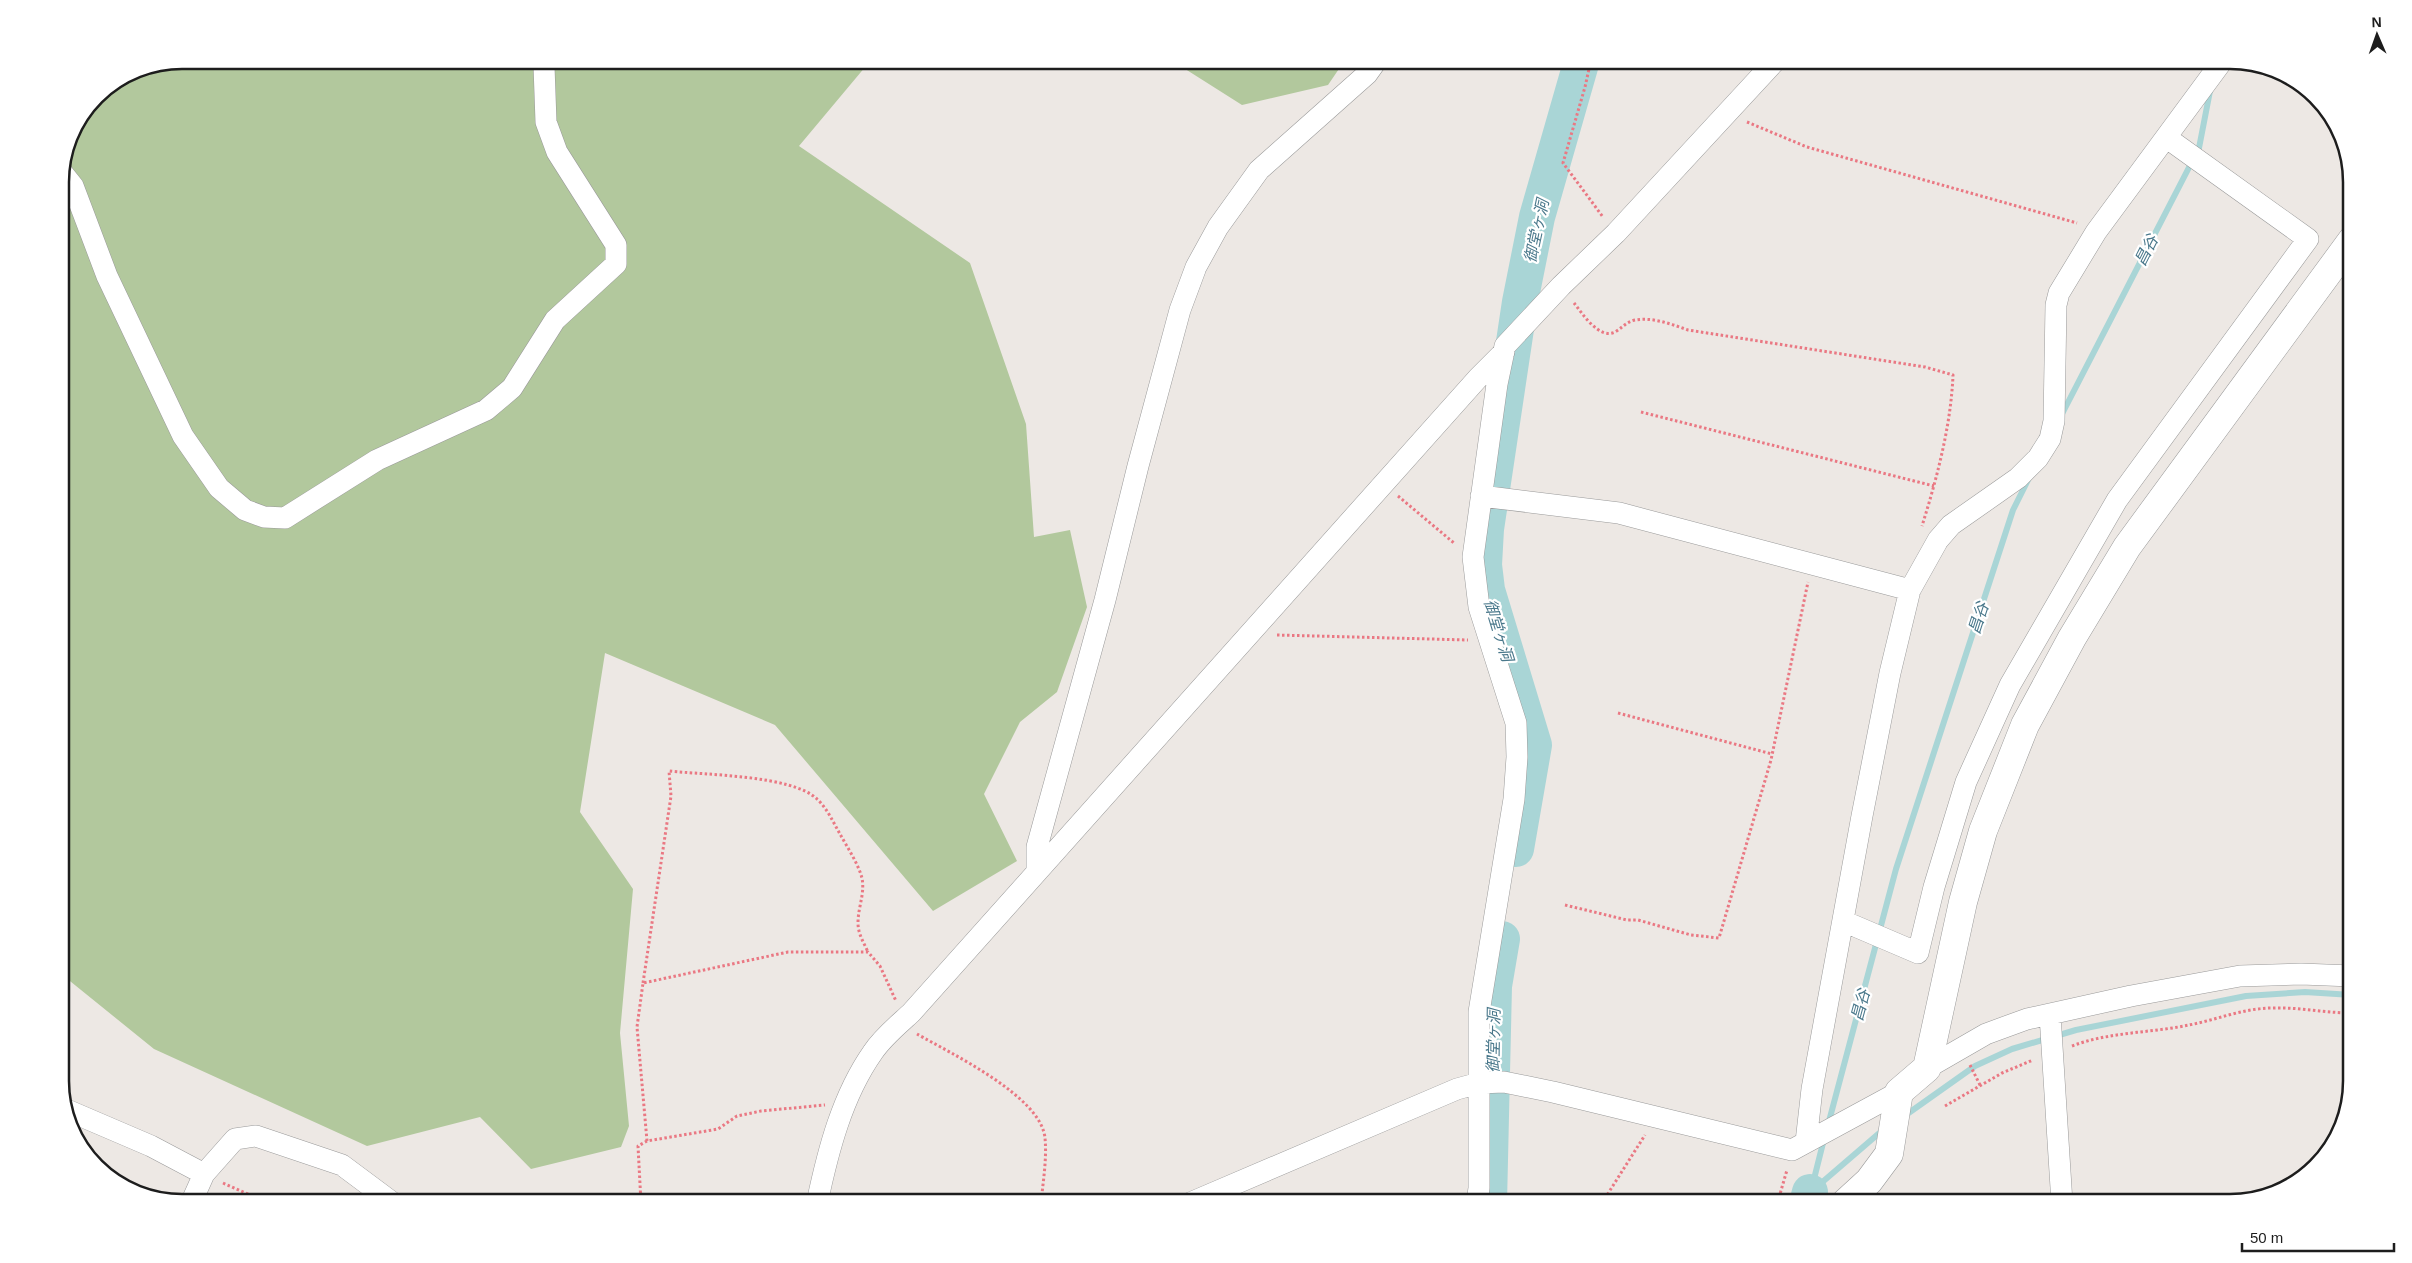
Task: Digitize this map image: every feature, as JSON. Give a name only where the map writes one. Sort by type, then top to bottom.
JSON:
[{"type":"street","points":[[69,181],[73,186],[107,276],[183,436],[219,488],[245,510],[264,517],[285,518],[377,460],[486,410],[512,388],[555,320],[616,264],[616,245],[557,152],[546,122],[544,69]]},
{"type":"street","points":[[1037,870],[1036,847],[1105,600],[1138,466],[1180,310],[1196,267],[1218,227],[1259,170],[1371,69]]},
{"type":"street","points":[[1478,1194],[1481,1002],[1514,799],[1517,757],[1516,723],[1479,607],[1473,557],[1505,346],[1561,286],[1616,234],[1767,69]]},
{"type":"street","points":[[1799,1146],[1812,1089],[1890,673],[1910,590],[1938,540],[1951,526],[2018,478],[2038,458],[2050,439],[2054,421],[2056,305],[2059,292],[2096,232],[2217,69]]},
{"type":"street","points":[[1843,922],[1918,953],[1934,887],[1966,782],[2010,685],[2117,500],[2308,239],[2167,138]]},
{"type":"street","points":[[1927,1068],[1963,902],[1983,831],[2025,725],[2072,638],[2127,548],[2343,252]]},
{"type":"street","points":[[819,1194],[827,1154],[844,1108],[853,1085],[874,1051],[1254,630],[1478,378],[1504,352]]},
{"type":"street","points":[[1481,496],[1619,513],[1910,590]]},
{"type":"street","points":[[1211,1194],[1457,1088],[1479,1083],[1504,1082],[1653,1116],[1799,1146],[1899,1092],[1927,1068],[1986,1034],[2027,1020],[2240,976],[2300,974],[2343,976]]},
{"type":"street","points":[[2050,1015],[2062,1194]]},
{"type":"street","points":[[1855,1194],[1869,1181],[1889,1154],[1899,1092]]},
{"type":"street","points":[[74,1113],[151,1146],[204,1174]]},
{"type":"street","points":[[195,1194],[204,1174],[235,1139],[256,1136],[342,1165],[381,1194]]},
{"type":"path","points":[[1589,69],[1586,87],[1563,163],[1616,234]]},
{"type":"path","points":[[1726,112],[1807,147],[2069,219],[2096,232]]},
{"type":"path","points":[[1561,286],[1594,327],[1606,333],[1614,333],[1626,323],[1650,319],[1688,330],[1925,367],[1953,375],[1952,392],[1934,486],[1920,533]]},
{"type":"path","points":[[1641,412],[1934,486]]},
{"type":"path","points":[[1384,485],[1473,557]]},
{"type":"path","points":[[1565,905],[1627,920],[1638,920],[1691,935],[1719,938],[1772,754],[1812,563]]},
{"type":"path","points":[[1254,630],[1273,635],[1488,639]]},
{"type":"path","points":[[1618,713],[1772,754]]},
{"type":"path","points":[[647,1141],[637,1027],[671,796],[669,771],[713,776],[747,776],[781,783],[817,798],[847,846],[861,877],[864,893],[858,924],[860,935],[868,952],[880,966],[901,1022],[996,1080],[1021,1099],[1033,1112],[1045,1136],[1042,1194]]},
{"type":"path","points":[[643,983],[788,952],[868,952]]},
{"type":"path","points":[[1944,1106],[2002,1072],[2077,1044],[2189,1025],[2256,1009],[2310,1008],[2343,1012]]},
{"type":"path","points":[[640,1194],[636,1153],[638,1146],[647,1141],[718,1129],[737,1116],[760,1111],[823,1104],[844,1108]]},
{"type":"path","points":[[1608,1194],[1651,1126],[1653,1116]]},
{"type":"path","points":[[1780,1194],[1799,1146]]},
{"type":"path","points":[[204,1174],[248,1194]]},
{"type":"green space","points":[[174,69],[863,69],[799,146],[970,263],[1026,424],[1034,537],[1070,530],[1087,607],[1057,692],[1020,722],[984,794],[1017,861],[933,911],[775,725],[605,653],[580,812],[633,889],[620,1033],[629,1126],[621,1147],[531,1169],[480,1117],[367,1146],[154,1049],[69,980],[69,174],[77,138],[92,113],[107,97],[138,77]]},
{"type":"green space","points":[[1185,69],[1339,69],[1328,85],[1242,105]]},
{"type":"waterway","name":"御堂ヶ洞","points":[[1516,849],[1534,745],[1487,590],[1484,565],[1486,529],[1520,302],[1537,217],[1579,69]]},
{"type":"waterway","name":"昌谷","points":[[2062,414],[2199,148],[2210,91]]},
{"type":"waterway","name":"昌谷","points":[[1828,1125],[1896,869],[2013,510],[2029,478]]},
{"type":"waterway","name":"御堂ヶ洞","points":[[1489,1194],[1494,986],[1502,939]]},
{"type":"waterway","points":[[1903,1117],[1975,1066],[2012,1049],[2076,1030],[2246,996],[2305,992],[2343,994]]},
{"type":"waterway","points":[[1808,1194],[1884,1129]]},
{"type":"waterway","name":"昌谷","points":[[1810,1194],[1824,1139]]}]
